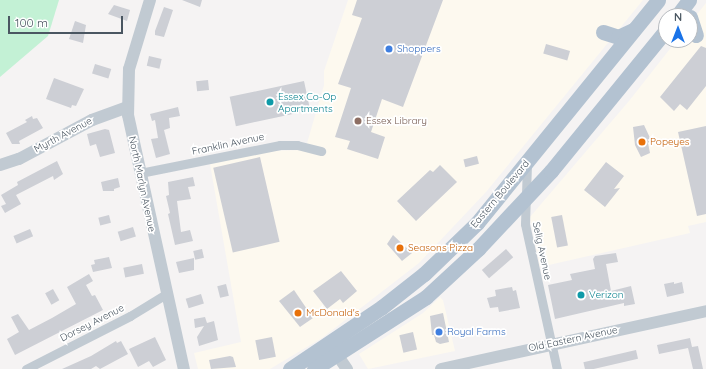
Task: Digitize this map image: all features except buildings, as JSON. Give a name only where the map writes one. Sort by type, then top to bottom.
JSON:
[{"type":"main road","name":"Eastern Boulevard","points":[[314,369],[382,307],[442,257],[478,223],[658,0]]},
{"type":"main road","points":[[684,8],[690,0]]},
{"type":"main road","points":[[603,32],[618,37],[634,29]]},
{"type":"main road","name":"Eastern Boulevard","points":[[290,369],[334,350],[426,297],[478,249],[524,202],[658,41]]},
{"type":"street","name":"North Marlyn Avenue","points":[[150,0],[132,55],[127,86],[128,107],[140,173],[184,369]]},
{"type":"street","name":"Myrth Avenue","points":[[0,165],[19,159],[92,120],[128,107]]},
{"type":"street","name":"Franklin Avenue","points":[[140,173],[280,145],[297,145],[321,151]]},
{"type":"street","name":"Selig Avenue","points":[[527,162],[524,202],[525,224],[557,369]]},
{"type":"street","name":"Dorsey Avenue","points":[[26,369],[130,316],[166,294]]},
{"type":"street","name":"Old Eastern Avenue","points":[[441,369],[551,343],[706,311]]},
{"type":"street","points":[[334,350],[347,369]]},
{"type":"shaded area","points":[[348,0],[643,0],[486,192],[419,263],[322,338],[270,369],[198,369],[194,353],[241,342],[210,164],[265,151],[305,150],[324,85],[324,71]]},
{"type":"shaded area","points":[[706,3],[706,222],[688,226],[690,233],[540,267],[530,217],[629,101],[671,48],[698,48],[698,13]]},
{"type":"shaded area","points":[[440,297],[443,300],[455,351],[368,369],[359,354],[423,313]]},
{"type":"green space","points":[[0,0],[59,0],[48,36],[0,77]]},
{"type":"place","name":"Shoppers","points":[[389,49]]},
{"type":"place","name":"Essex Co-Op Apartments","points":[[270,102]]},
{"type":"place","name":"Essex Library","points":[[358,121]]},
{"type":"place","name":"Popeyes","points":[[642,142]]},
{"type":"place","name":"Seasons Pizza","points":[[400,248]]},
{"type":"place","name":"Verizon","points":[[581,295]]},
{"type":"place","name":"McDonald's","points":[[298,313]]},
{"type":"place","name":"Royal Farms","points":[[439,332]]}]
